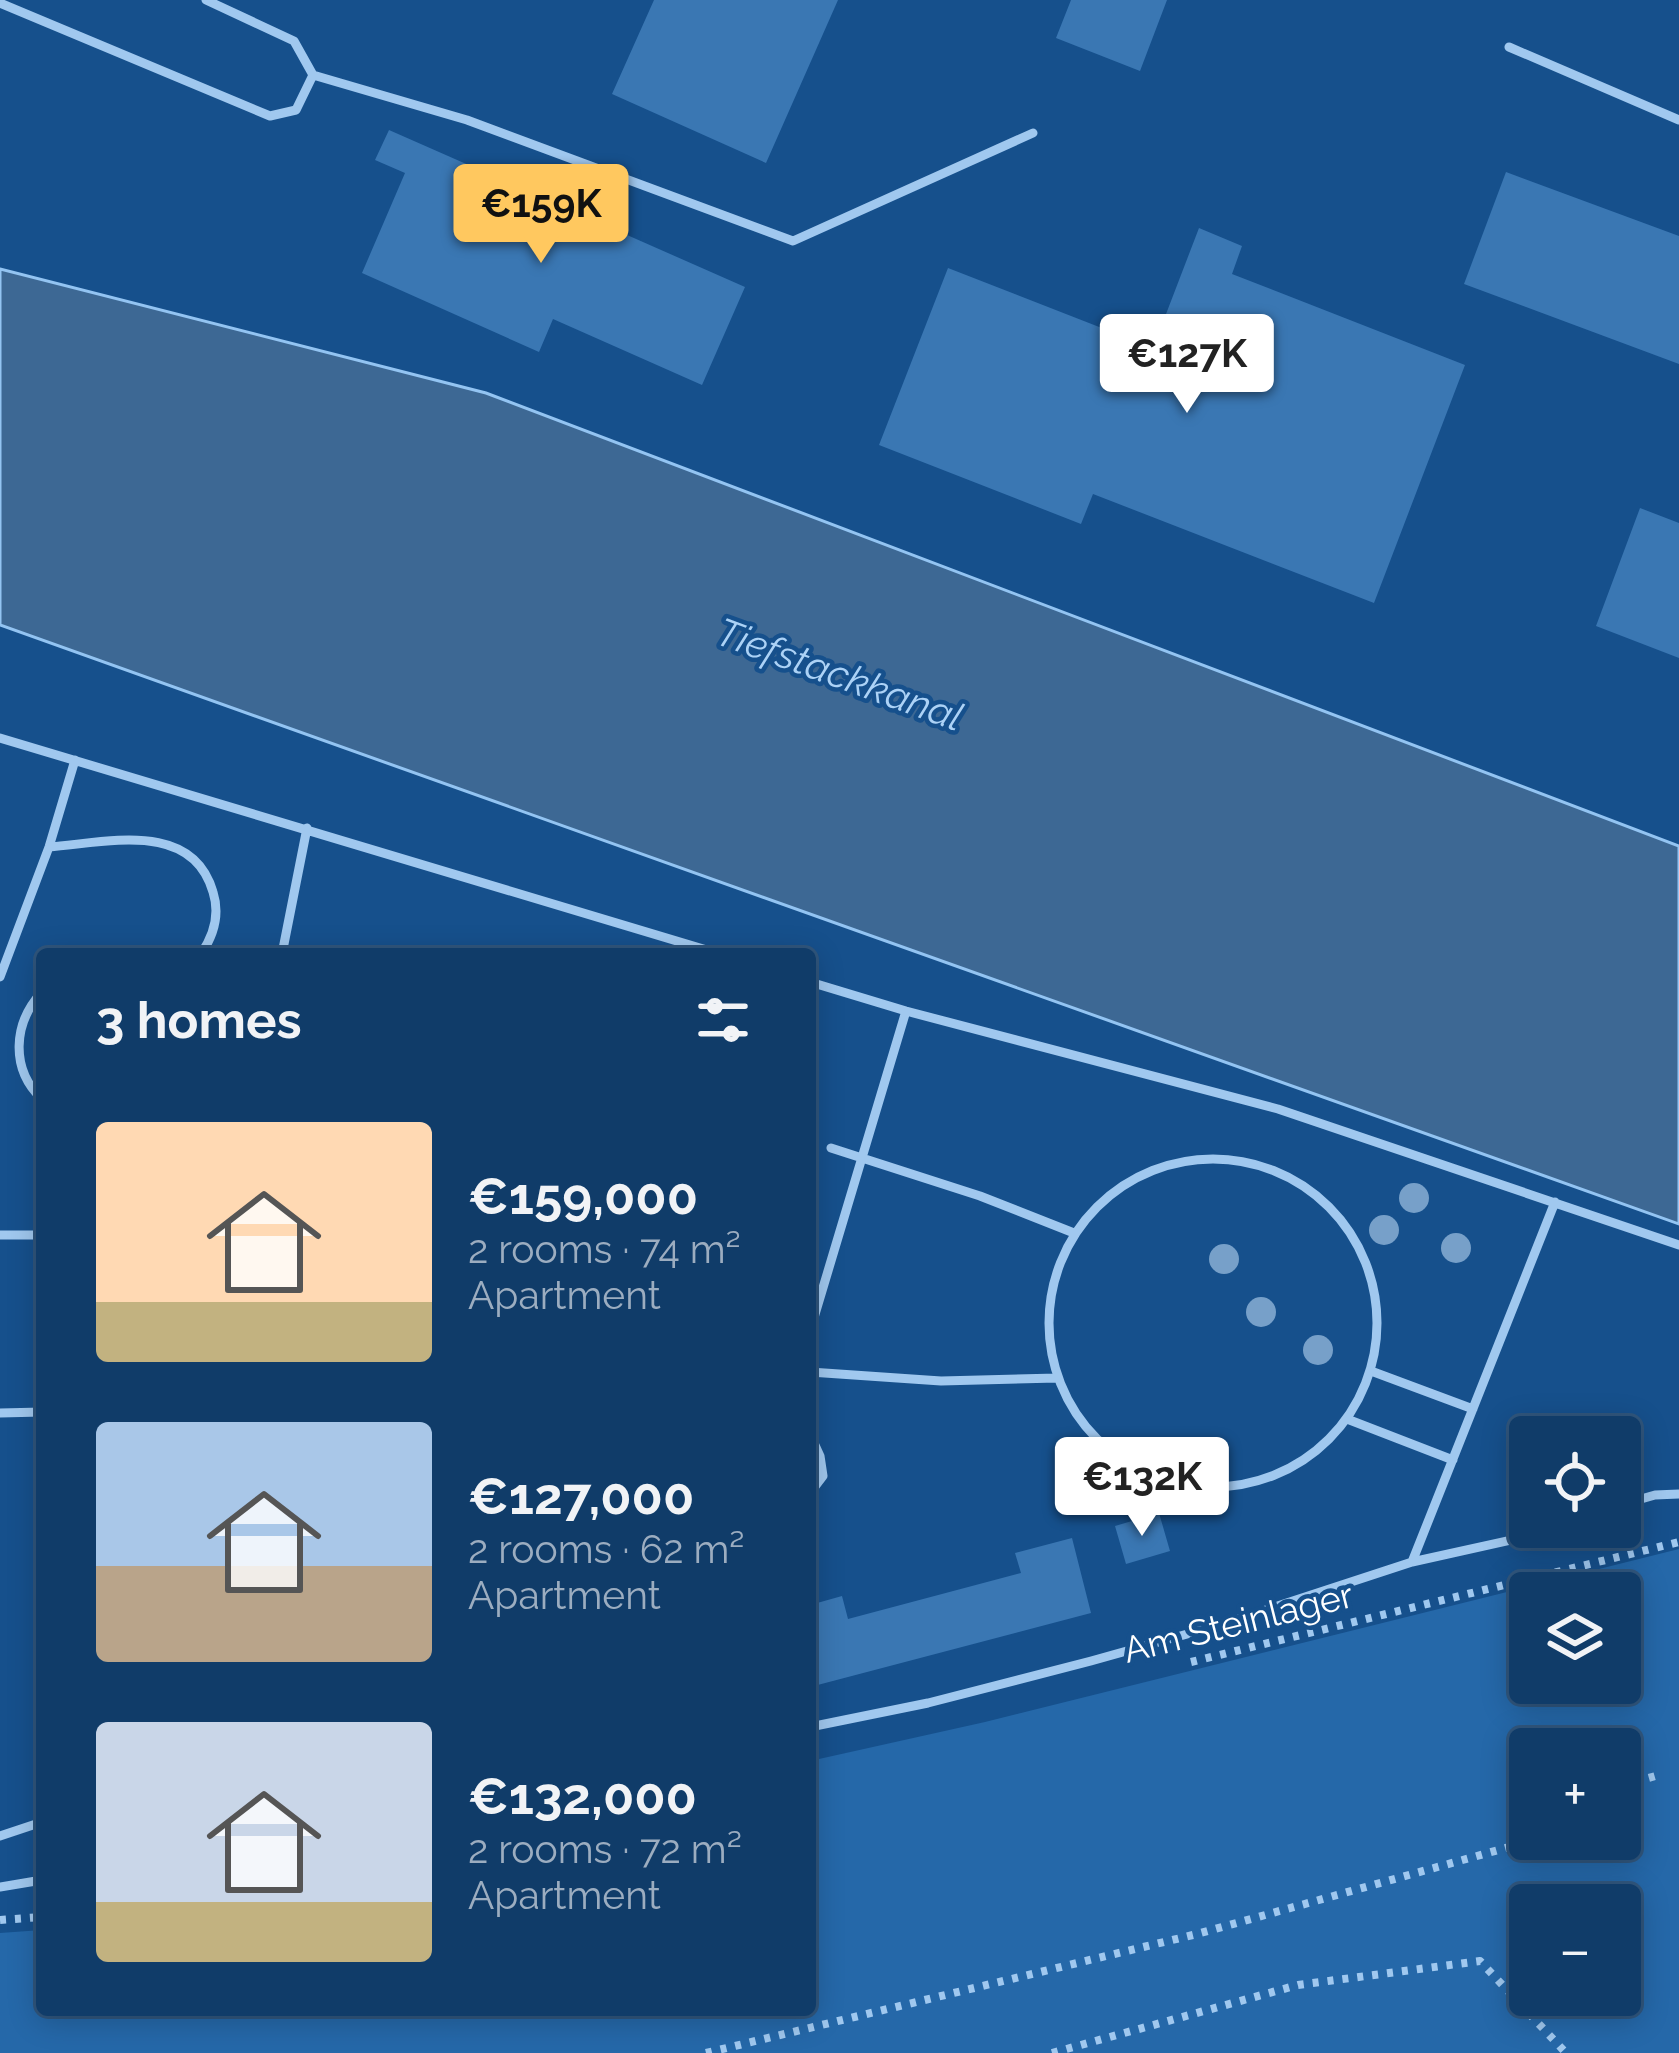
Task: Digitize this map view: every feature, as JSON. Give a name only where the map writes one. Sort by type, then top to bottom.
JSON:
[{"type":"lane","points":[[206,0],[294,41],[313,75],[467,120],[793,241],[1033,133]]},
{"type":"lane","points":[[0,3],[271,116],[296,110],[313,75]]},
{"type":"lane","points":[[1509,47],[1679,120]]},
{"type":"lane","points":[[0,738],[700,948]]},
{"type":"lane","points":[[0,977],[49,847],[75,760]]},
{"type":"lane","points":[[283,948],[307,828]]},
{"type":"lane","points":[[49,847],[149,839],[186,852],[202,868],[216,907],[204,948]]},
{"type":"lane","points":[[816,984],[1278,1109],[1679,1245]]},
{"type":"lane","points":[[36,1000],[26,1012],[18,1053],[23,1072],[36,1090]]},
{"type":"lane","points":[[816,1311],[906,1011]]},
{"type":"lane","points":[[831,1148],[980,1196],[1074,1234]]},
{"type":"lane","points":[[1189,1159],[1236,1159],[1282,1172],[1322,1198],[1353,1234],[1372,1277],[1378,1324],[1371,1371],[1347,1419],[1312,1456],[1267,1480],[1216,1488],[1165,1481],[1119,1459],[1082,1423],[1057,1378],[1048,1342],[1048,1304],[1057,1267],[1074,1234],[1104,1198],[1144,1172],[1189,1159]]},
{"type":"lane","points":[[1412,1562],[1556,1202]]},
{"type":"lane","points":[[0,1235],[36,1235]]},
{"type":"lane","points":[[1371,1371],[1473,1409]]},
{"type":"lane","points":[[816,1372],[941,1382],[1057,1378]]},
{"type":"lane","points":[[0,1413],[36,1412]]},
{"type":"lane","points":[[1347,1419],[1453,1460]]},
{"type":"lane","points":[[816,1447],[823,1476],[816,1485]]},
{"type":"lane","points":[[1641,1499],[1679,1494]]},
{"type":"lane","points":[[816,1726],[1091,1661],[1412,1562],[1509,1541]]},
{"type":"lane","points":[[0,1835],[36,1824]]},
{"type":"lane","points":[[0,1887],[36,1881]]},
{"type":"path","name":"Am Steinlager","points":[[1186,1663],[1679,1542]]},
{"type":"path","points":[[1641,1780],[1659,1775]]},
{"type":"path","points":[[706,2053],[1197,1934],[1509,1847]]},
{"type":"path","points":[[0,1920],[36,1917]]},
{"type":"path","points":[[1052,2053],[1298,1984],[1480,1961],[1566,2053]]},
{"type":"shaded area","points":[[1679,1549],[1679,2053],[0,2053],[0,1933],[36,1930],[36,2016],[816,2016],[816,1760],[1509,1591],[1509,1704],[1641,1704],[1641,1572],[1587,1572]]},
{"type":"water","name":"Tiefstackkanal","points":[[0,269],[486,393],[1679,846],[1679,1224],[0,625]]},
{"type":"building","points":[[654,0],[838,0],[766,163],[612,94]]},
{"type":"building","points":[[1071,0],[1167,0],[1140,71],[1056,38]]},
{"type":"building","points":[[389,130],[745,287],[702,385],[553,319],[539,352],[362,273],[405,173],[375,160]]},
{"type":"building","points":[[1506,172],[1679,236],[1679,364],[1464,284]]},
{"type":"building","points":[[1199,228],[1242,246],[1232,274],[1465,365],[1374,603],[1093,494],[1081,524],[879,445],[948,268],[1153,348]]},
{"type":"building","points":[[1640,508],[1679,523],[1679,658],[1596,626]]},
{"type":"building","points":[[1159,1513],[1170,1551],[1126,1564],[1115,1526]]},
{"type":"building","points":[[1072,1538],[1091,1613],[816,1685],[816,1603],[842,1596],[848,1619],[1021,1573],[1015,1553]]}]
